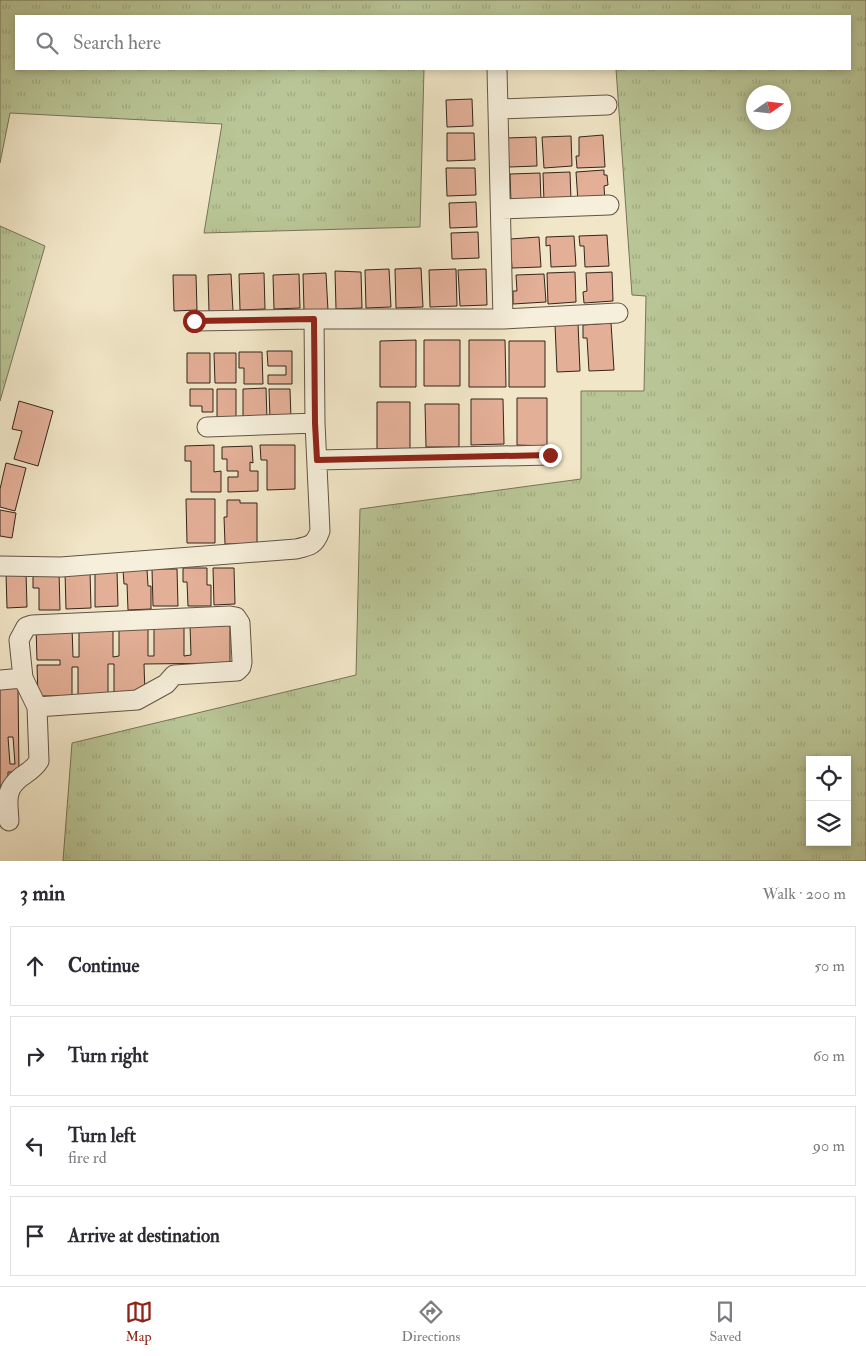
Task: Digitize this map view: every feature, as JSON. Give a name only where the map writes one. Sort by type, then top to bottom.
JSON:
[{"type":"street","points":[[497,70],[503,319]]},
{"type":"street","points":[[498,109],[607,105]]},
{"type":"street","points":[[501,209],[609,205]]},
{"type":"street","points":[[194,321],[503,319],[618,313]]},
{"type":"street","points":[[0,566],[61,567],[296,549],[308,546],[316,541],[320,531],[315,423],[314,319]]},
{"type":"street","points":[[206,427],[315,423]]},
{"type":"street","points":[[317,460],[550,455]]},
{"type":"street","points":[[9,821],[8,792],[39,761],[37,708],[23,678],[19,640],[26,627],[32,625],[230,616],[236,617],[240,623],[242,662],[241,667],[237,671],[174,675],[166,684],[137,700],[37,708]]},
{"type":"street","points":[[0,680],[9,681],[23,678]]},
{"type":"green space","points":[[0,0],[866,0],[866,861],[63,861],[72,743],[356,675],[360,509],[581,479],[581,391],[644,391],[646,296],[632,295],[616,70],[851,70],[851,15],[15,15],[15,70],[424,70],[420,227],[204,233],[222,124],[10,113],[0,163]]},
{"type":"green space","points":[[0,226],[45,246],[0,401]]},
{"type":"building","points":[[472,99],[473,126],[447,127],[446,100]]},
{"type":"building","points":[[447,133],[474,133],[475,160],[447,161]]},
{"type":"building","points":[[603,135],[605,167],[577,168],[576,156],[579,156],[579,137]]},
{"type":"building","points":[[571,136],[572,166],[544,168],[542,137]]},
{"type":"building","points":[[536,137],[537,166],[509,167],[507,138]]},
{"type":"building","points":[[446,168],[475,168],[476,195],[447,196]]},
{"type":"building","points":[[604,170],[604,175],[607,175],[608,185],[604,186],[605,201],[578,202],[576,172]]},
{"type":"building","points":[[570,172],[571,200],[544,202],[543,173]]},
{"type":"building","points":[[540,173],[541,201],[511,203],[510,174]]},
{"type":"building","points":[[476,202],[477,227],[450,228],[449,203]]},
{"type":"building","points":[[478,232],[479,258],[452,259],[451,233]]},
{"type":"building","points":[[607,235],[609,266],[585,267],[584,246],[580,246],[579,236]]},
{"type":"building","points":[[574,236],[576,266],[551,267],[550,245],[546,246],[546,237]]},
{"type":"building","points":[[539,237],[541,267],[512,268],[510,239]]},
{"type":"building","points":[[421,268],[423,307],[396,308],[395,269]]},
{"type":"building","points":[[389,269],[391,307],[366,308],[365,270]]},
{"type":"building","points":[[456,269],[457,306],[430,307],[429,270]]},
{"type":"building","points":[[486,269],[487,305],[460,306],[458,270]]},
{"type":"building","points":[[335,271],[361,272],[362,308],[336,309]]},
{"type":"building","points":[[575,272],[576,302],[548,304],[547,273]]},
{"type":"building","points":[[612,272],[613,301],[584,303],[583,292],[587,291],[586,273]]},
{"type":"building","points":[[264,273],[265,309],[240,310],[239,274]]},
{"type":"building","points":[[326,273],[328,311],[304,311],[303,274]]},
{"type":"building","points":[[231,274],[233,311],[209,312],[208,275]]},
{"type":"building","points":[[299,274],[300,308],[274,309],[273,275]]},
{"type":"building","points":[[544,274],[546,302],[513,304],[513,291],[517,291],[516,275]]},
{"type":"building","points":[[173,275],[196,275],[197,310],[174,311]]},
{"type":"building","points":[[578,323],[580,371],[557,372],[555,324]]},
{"type":"building","points":[[611,323],[614,370],[589,371],[587,338],[583,338],[583,325]]},
{"type":"building","points":[[416,340],[416,387],[380,387],[380,341]]},
{"type":"building","points":[[424,340],[460,340],[460,386],[424,386]]},
{"type":"building","points":[[469,340],[505,340],[506,387],[469,387]]},
{"type":"building","points":[[509,341],[545,341],[545,387],[509,387]]},
{"type":"building","points":[[267,351],[292,351],[292,384],[268,384],[268,375],[286,375],[286,366],[268,366]]},
{"type":"building","points":[[239,352],[262,352],[263,384],[244,384],[244,368],[239,368]]},
{"type":"building","points":[[187,353],[210,353],[210,383],[187,383]]},
{"type":"building","points":[[214,353],[236,353],[236,383],[215,383]]},
{"type":"building","points":[[266,388],[267,419],[243,420],[243,389]]},
{"type":"building","points":[[190,389],[213,389],[213,412],[202,412],[202,406],[190,406]]},
{"type":"building","points":[[217,389],[236,389],[236,419],[217,419]]},
{"type":"building","points":[[269,389],[290,389],[291,419],[270,419]]},
{"type":"building","points":[[517,398],[547,398],[547,446],[517,445]]},
{"type":"building","points":[[471,399],[503,399],[504,444],[471,445]]},
{"type":"building","points":[[19,401],[53,411],[38,466],[14,459],[22,431],[12,429]]},
{"type":"building","points":[[377,402],[410,402],[410,449],[377,449]]},
{"type":"building","points":[[425,404],[459,404],[459,447],[426,447]]},
{"type":"building","points":[[214,445],[214,472],[221,471],[221,492],[191,492],[191,461],[185,461],[185,446]]},
{"type":"building","points":[[260,445],[295,445],[295,489],[267,490],[267,460],[261,460]]},
{"type":"building","points":[[252,446],[253,463],[250,462],[250,471],[258,471],[258,491],[228,492],[228,477],[238,477],[238,471],[227,471],[227,459],[222,459],[222,447]]},
{"type":"building","points":[[6,463],[26,468],[15,511],[0,507],[0,489]]},
{"type":"building","points":[[186,499],[215,499],[215,543],[187,543]]},
{"type":"building","points":[[227,500],[240,500],[240,503],[257,503],[257,544],[225,544],[224,517],[227,517]]},
{"type":"building","points":[[0,510],[16,513],[12,538],[0,536]]},
{"type":"building","points":[[183,568],[207,568],[207,585],[211,585],[211,606],[188,606],[187,582],[183,582]]},
{"type":"building","points":[[213,568],[234,568],[235,604],[214,605]]},
{"type":"building","points":[[147,569],[148,586],[151,586],[151,609],[128,610],[127,584],[124,584],[123,570]]},
{"type":"building","points":[[152,569],[177,569],[178,606],[153,606]]},
{"type":"building","points":[[59,571],[60,610],[39,610],[39,588],[33,588],[33,572]]},
{"type":"building","points":[[90,571],[91,608],[66,609],[65,572]]},
{"type":"building","points":[[95,571],[117,571],[118,606],[95,607]]},
{"type":"building","points":[[26,572],[27,607],[7,608],[6,573]]},
{"type":"building","points":[[190,625],[230,625],[230,663],[144,664],[145,695],[114,695],[114,664],[108,664],[108,695],[78,695],[78,667],[72,667],[72,696],[38,696],[37,665],[60,665],[60,660],[37,660],[36,627],[72,627],[73,657],[79,657],[79,627],[113,626],[113,657],[119,656],[119,626],[148,626],[148,656],[154,656],[154,626],[184,626],[184,656],[191,655]]},
{"type":"building","points":[[18,687],[19,772],[8,772],[8,786],[0,786],[0,688]],"holes":[[[8,737],[13,737],[15,764],[10,764]]]},
{"type":"route","points":[[194,321],[314,319],[317,460],[550,455]]}]
